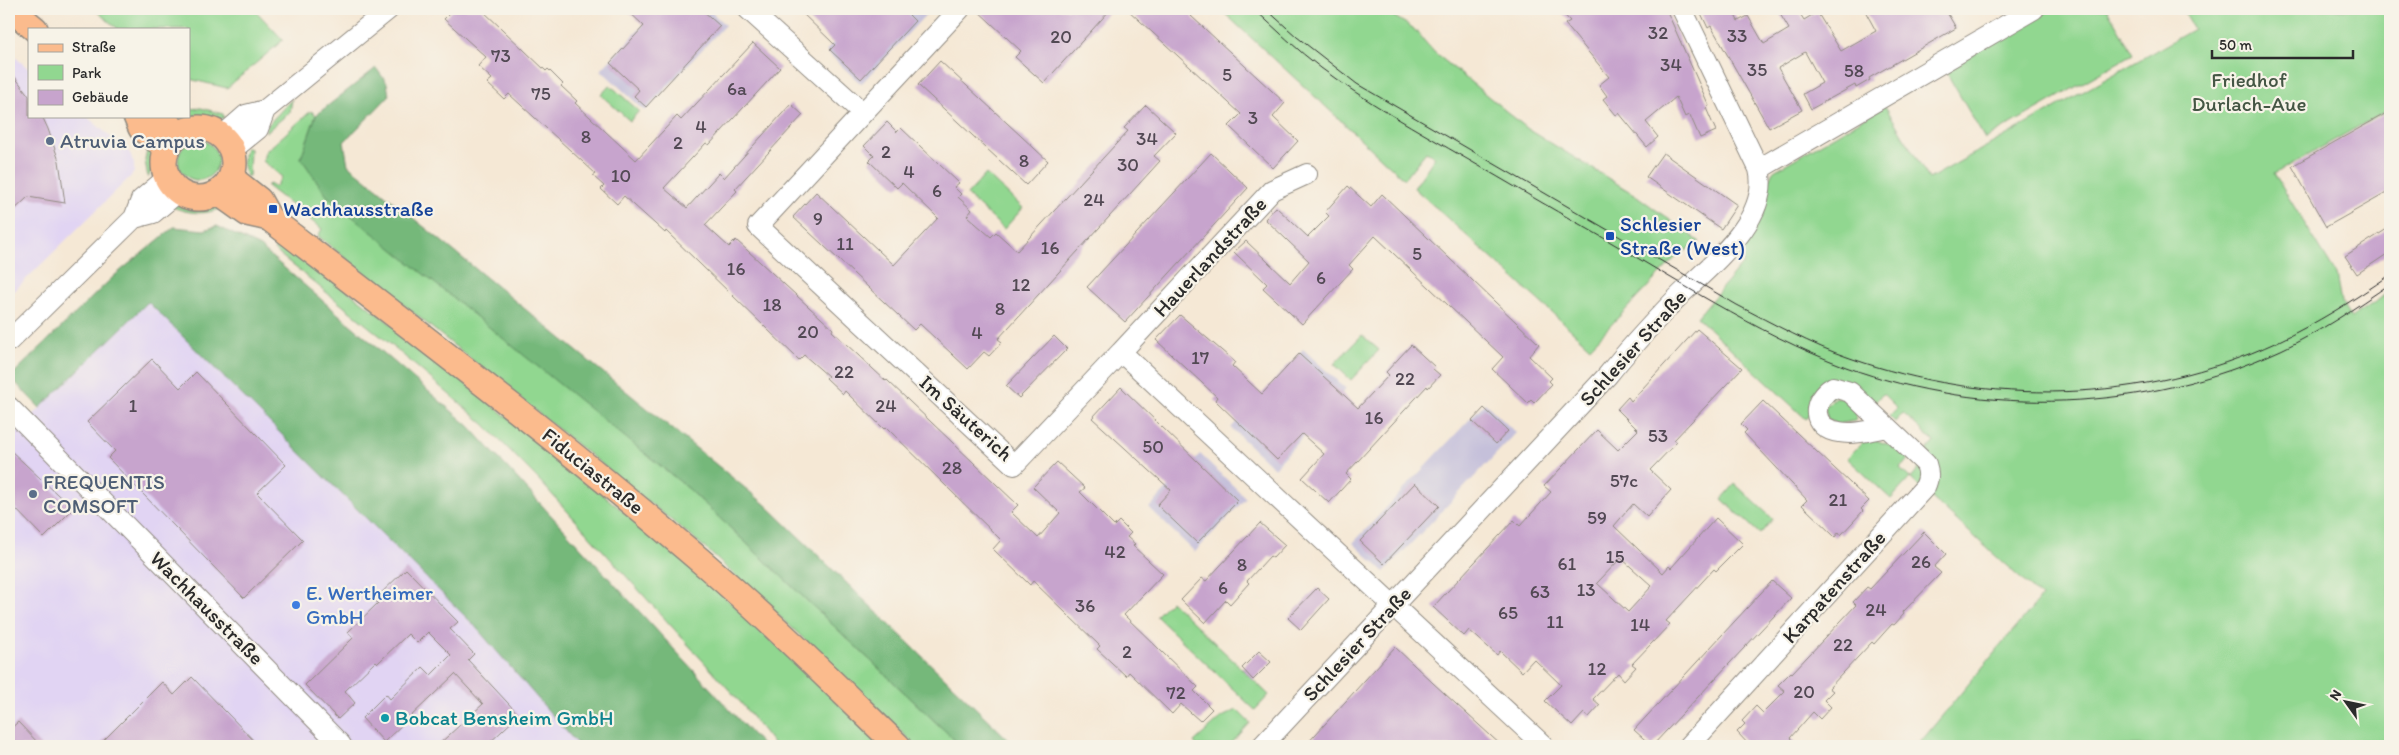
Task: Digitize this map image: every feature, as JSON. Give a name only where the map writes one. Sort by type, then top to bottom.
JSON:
[{"type":"main road","points":[[10,9],[34,28]]},
{"type":"main road","points":[[137,118],[141,128],[173,141]]},
{"type":"main road","points":[[159,118],[173,141]]},
{"type":"main road","points":[[201,128],[212,130],[227,143],[234,159],[225,185],[209,197],[198,198],[172,185],[164,163],[173,141],[190,129],[201,128]]},
{"type":"main road","name":"Fiduciastraße","points":[[225,185],[259,200],[269,218],[612,486],[710,570],[898,746]]},
{"type":"street","points":[[227,143],[246,115],[265,110],[389,9]]},
{"type":"street","points":[[748,9],[863,113],[960,9]]},
{"type":"street","points":[[1682,9],[1759,169],[2034,9]]},
{"type":"street","name":"Im Säuterich","points":[[863,113],[758,226],[1014,465],[1122,352]]},
{"type":"street","name":"Schlesier Straße","points":[[1262,746],[1607,376],[1631,347],[1725,252],[1752,215],[1761,186],[1759,169]]},
{"type":"street","name":"Hauerlandstraße","points":[[1122,352],[1272,190],[1307,174]]},
{"type":"street","points":[[9,341],[134,218],[141,200],[172,185]]},
{"type":"street","points":[[1122,352],[1544,746]]},
{"type":"street","name":"Wachhausstraße","points":[[9,407],[342,746]]},
{"type":"street","name":"Karpatenstraße","points":[[1690,746],[1925,487],[1929,472],[1926,464],[1886,427]]},
{"type":"shaded area","points":[[658,9],[708,9],[725,25],[645,111],[601,70]]},
{"type":"shaded area","points":[[865,9],[931,9],[861,84],[826,51]]},
{"type":"shaded area","name":"Atruvia Campus","points":[[9,52],[28,68],[28,118],[88,118],[130,153],[134,164],[134,172],[9,296]]},
{"type":"shaded area","points":[[148,302],[474,625],[579,746],[9,746],[9,439]]},
{"type":"shaded area","points":[[1303,349],[1346,389],[1274,468],[1231,428]]},
{"type":"shaded area","points":[[1485,403],[1516,433],[1384,572],[1353,543]]},
{"type":"shaded area","points":[[1200,454],[1246,498],[1195,552],[1149,508]]},
{"type":"green space","points":[[94,9],[254,9],[283,40],[227,88],[190,79],[190,28],[117,28]]},
{"type":"green space","points":[[1220,9],[1382,9],[1413,28],[1434,52],[1528,129],[1637,196],[1700,242],[1678,255],[1590,347],[1414,188],[1435,157],[1426,152],[1404,179]]},
{"type":"green space","points":[[2052,9],[2107,9],[2133,54],[1985,139],[1945,70]]},
{"type":"green space","name":"Friedhof Durlach-Aue","points":[[2182,9],[2390,9],[2390,109],[2274,174],[2336,274],[2341,302],[2351,318],[2390,292],[2390,746],[1917,746],[2041,597],[1911,479],[1930,455],[1926,451],[1934,442],[1903,413],[1895,422],[1889,416],[1897,408],[1883,394],[1875,402],[1849,382],[1806,419],[1697,317],[1744,262],[1736,251],[1763,216],[1768,180],[1774,171],[1885,106],[1929,179],[2194,29]]},
{"type":"green space","points":[[376,68],[387,83],[389,96],[344,142],[348,165],[766,505],[1015,746],[961,746],[689,489],[327,196],[301,158],[316,115]]},
{"type":"green space","points":[[610,85],[639,111],[630,121],[601,95]]},
{"type":"green space","points":[[292,99],[290,112],[266,132],[266,127]]},
{"type":"green space","points":[[201,108],[223,114],[224,118],[211,120],[190,118],[190,109]]},
{"type":"green space","points":[[311,111],[316,115],[301,158],[689,489],[961,746],[916,746],[831,664],[702,545],[318,236],[322,229],[267,186],[269,184],[275,187],[282,177],[263,161],[265,152]]},
{"type":"green space","points":[[194,140],[202,140],[209,143],[215,149],[218,160],[215,171],[209,177],[202,180],[194,180],[187,177],[181,171],[178,164],[178,156],[181,149],[187,143]]},
{"type":"green space","points":[[149,141],[153,160],[148,178],[145,160]]},
{"type":"green space","points":[[246,147],[250,149],[249,176],[246,176],[242,163]]},
{"type":"green space","points":[[986,174],[1023,208],[1004,229],[967,195]]},
{"type":"green space","points":[[182,201],[209,202],[226,206],[205,213],[198,213],[170,206]]},
{"type":"green space","points":[[217,226],[260,247],[469,426],[763,746],[579,746],[474,625],[148,302],[40,408],[10,377],[114,276],[174,227],[204,230]]},
{"type":"green space","points":[[279,242],[332,279],[407,336],[681,558],[883,746],[775,746],[742,704],[539,480],[484,424],[389,343],[274,250]]},
{"type":"green space","points":[[1362,335],[1379,350],[1351,380],[1334,364]]},
{"type":"green space","points":[[1835,397],[1842,398],[1857,410],[1855,421],[1837,424],[1827,418],[1825,407]]},
{"type":"green space","points":[[1875,440],[1887,444],[1909,458],[1900,469],[1910,478],[1891,499],[1847,458],[1864,441]]},
{"type":"green space","points":[[1735,484],[1773,519],[1760,534],[1722,499]]},
{"type":"green space","points":[[1171,601],[1269,695],[1255,710],[1156,616]]},
{"type":"green space","points":[[1237,710],[1250,723],[1229,746],[1197,746],[1194,742],[1222,717]]},
{"type":"building","points":[[454,9],[481,9],[546,71],[548,69],[563,84],[561,86],[577,101],[575,103],[636,160],[677,116],[681,120],[753,43],[780,68],[709,145],[706,143],[664,188],[687,208],[719,173],[724,178],[791,104],[803,115],[735,189],[737,191],[705,225],[729,247],[736,240],[833,329],[832,331],[887,380],[1018,505],[1011,512],[1038,538],[1060,513],[1033,487],[1057,462],[1085,488],[1080,492],[1114,526],[1119,521],[1131,533],[1127,537],[1135,544],[1133,546],[1163,574],[1124,615],[1198,687],[1194,691],[1212,709],[1200,721],[1181,704],[1172,714],[1129,672],[1126,676],[1097,649],[1100,646],[1033,581],[1030,585],[993,549],[1001,540],[886,427],[884,429],[845,391],[843,394],[826,378],[828,376],[804,355],[799,360],[666,231],[665,233],[624,196],[617,204],[601,189],[604,186],[593,176],[596,174],[509,94],[504,99],[487,83],[492,79],[478,66],[486,57],[444,19]]},
{"type":"building","points":[[626,9],[701,9],[720,26],[646,107],[634,96],[639,90],[610,63],[644,26]]},
{"type":"building","points":[[798,9],[903,9],[915,21],[861,79],[830,50],[835,45]]},
{"type":"building","points":[[976,9],[1111,9],[1044,83],[1015,57],[1021,51]]},
{"type":"building","points":[[1127,9],[1198,9],[1191,16],[1285,103],[1273,117],[1298,141],[1273,168],[1229,126],[1241,114]]},
{"type":"building","points":[[1559,9],[1666,9],[1709,106],[1706,108],[1716,131],[1700,138],[1690,115],[1685,117],[1676,97],[1646,122],[1658,137],[1647,147],[1619,113],[1616,115],[1603,99],[1607,96],[1599,85],[1609,77],[1565,24],[1570,21]]},
{"type":"building","points":[[1699,9],[1732,9],[1738,21],[1748,16],[1764,44],[1789,29],[1777,9],[1797,9],[1804,20],[1817,12],[1841,51],[1876,31],[1864,9],[1945,9],[1956,28],[1869,78],[1870,80],[1856,88],[1855,85],[1811,109],[1803,94],[1822,83],[1805,52],[1778,68],[1802,110],[1769,128],[1711,26],[1708,28]]},
{"type":"building","points":[[940,61],[1048,161],[1026,185],[918,85]]},
{"type":"building","points":[[9,69],[28,95],[28,118],[43,118],[48,129],[59,161],[65,203],[28,197],[9,215]]},
{"type":"building","points":[[1146,105],[1176,133],[1154,156],[1160,161],[998,339],[1002,342],[989,356],[984,352],[968,369],[920,324],[914,330],[793,217],[816,192],[894,265],[938,218],[902,183],[897,188],[869,161],[874,156],[864,146],[887,122],[897,132],[901,128],[959,183],[954,187],[961,194],[958,197],[972,210],[967,216],[991,237],[996,232],[1017,251],[1128,131],[1124,128]]},
{"type":"building","points":[[2390,111],[2390,191],[2326,227],[2292,166]]},
{"type":"building","points":[[1211,153],[1248,188],[1125,322],[1087,287]]},
{"type":"building","points":[[1663,153],[1737,205],[1721,229],[1646,177]]},
{"type":"building","points":[[1348,186],[1371,207],[1382,194],[1539,344],[1529,356],[1552,378],[1549,381],[1552,384],[1534,403],[1531,400],[1528,403],[1492,369],[1503,357],[1375,236],[1349,265],[1353,269],[1302,324],[1263,288],[1267,284],[1234,252],[1246,241],[1290,283],[1309,261],[1265,219],[1276,207],[1308,237],[1329,216],[1325,212]]},
{"type":"building","points":[[2390,227],[2390,252],[2357,274],[2345,256]]},
{"type":"building","points":[[1180,315],[1235,362],[1232,366],[1262,394],[1299,354],[1358,408],[1389,375],[1386,372],[1411,345],[1435,367],[1433,369],[1440,375],[1428,388],[1427,386],[1346,474],[1351,479],[1329,503],[1302,478],[1324,454],[1302,434],[1277,460],[1215,400],[1217,397],[1156,340]]},
{"type":"building","points":[[1697,329],[1742,368],[1674,440],[1677,442],[1650,470],[1671,490],[1647,517],[1633,504],[1614,526],[1663,573],[1669,566],[1671,568],[1716,518],[1743,544],[1716,571],[1714,569],[1666,621],[1670,624],[1632,664],[1636,667],[1624,680],[1618,673],[1593,699],[1600,705],[1589,717],[1584,713],[1572,726],[1545,701],[1561,685],[1534,659],[1522,672],[1500,651],[1497,655],[1469,630],[1464,636],[1433,607],[1514,520],[1520,526],[1551,492],[1544,486],[1597,430],[1618,450],[1638,430],[1617,409],[1628,397],[1631,401]],"holes":[[[1621,558],[1652,586],[1628,612],[1597,583]]]},
{"type":"building","points":[[1054,336],[1067,349],[1019,398],[1006,386]]},
{"type":"building","points":[[152,359],[180,388],[196,372],[286,465],[257,493],[303,540],[244,598],[108,458],[115,451],[87,422]]},
{"type":"building","points":[[1121,387],[1238,501],[1197,543],[1157,505],[1171,490],[1092,418]]},
{"type":"building","points":[[1763,401],[1869,501],[1861,509],[1863,511],[1841,535],[1839,532],[1835,537],[1802,505],[1807,500],[1744,433],[1747,430],[1741,424]]},
{"type":"building","points":[[1484,408],[1508,431],[1496,444],[1472,421]]},
{"type":"building","name":"FREQUENTIS COMSOFT","points":[[9,449],[73,509],[44,538],[9,502]]},
{"type":"building","points":[[1415,483],[1439,506],[1384,564],[1360,541]]},
{"type":"building","points":[[1260,523],[1285,545],[1273,558],[1270,556],[1247,581],[1249,583],[1230,604],[1226,600],[1205,623],[1181,600],[1202,578],[1206,581]]},
{"type":"building","points":[[1924,532],[1946,554],[1934,567],[1941,573],[1903,612],[1904,614],[1894,625],[1892,624],[1874,644],[1872,642],[1829,688],[1833,691],[1824,700],[1831,707],[1820,719],[1813,712],[1790,738],[1799,746],[1750,746],[1737,732],[1745,724],[1742,721],[1756,706],[1763,713],[1785,691],[1778,685],[1792,673],[1856,605],[1853,602],[1867,587],[1870,589]]},
{"type":"building","points":[[406,569],[458,622],[450,629],[474,654],[468,660],[519,715],[486,746],[437,746],[483,704],[455,674],[384,742],[362,718],[386,694],[390,699],[423,667],[431,675],[451,655],[428,632],[417,643],[408,634],[378,663],[376,661],[345,691],[355,703],[338,719],[305,685],[353,638],[348,632],[378,603],[374,600]]},
{"type":"building","points":[[1772,581],[1791,598],[1652,746],[1634,730]]},
{"type":"building","points":[[1317,588],[1329,599],[1301,630],[1288,618]]},
{"type":"building","points":[[1395,647],[1433,683],[1502,746],[1305,746]]},
{"type":"building","points":[[1259,651],[1271,662],[1253,680],[1242,668]]},
{"type":"building","points":[[192,677],[259,746],[98,746],[162,682],[174,695]]},
{"type":"building","points":[[18,722],[41,746],[9,746],[9,730]]},
{"type":"tram line","points":[[1254,9],[1312,61],[1374,104],[1683,285],[1779,338],[1812,353],[1846,367],[1900,383],[1954,395],[2010,400],[2065,401],[2121,396],[2175,386],[2229,371],[2281,350],[2323,328],[2390,284]]},
{"type":"tram line","points":[[1266,9],[1297,37],[1357,84],[1737,305],[1821,347],[1902,374],[1956,385],[2010,391],[2065,392],[2119,387],[2173,378],[2226,362],[2277,342],[2335,311],[2390,275]]},
{"type":"place","name":"Atruvia Campus","points":[[50,141]]},
{"type":"place","name":"Wachhausstraße","points":[[273,209]]},
{"type":"place","name":"Schlesier Straße (West)","points":[[1610,236]]},
{"type":"place","name":"FREQUENTIS COMSOFT","points":[[33,494]]},
{"type":"place","name":"E. Wertheimer GmbH","points":[[296,605]]},
{"type":"place","name":"Bobcat Bensheim GmbH","points":[[385,718]]}]
